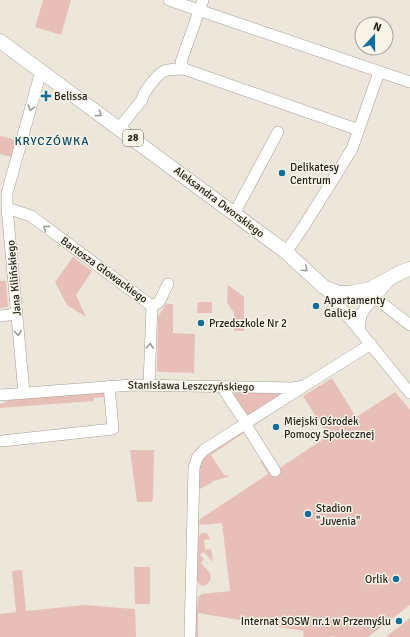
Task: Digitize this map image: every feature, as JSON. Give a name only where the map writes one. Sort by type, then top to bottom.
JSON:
[{"type":"main road","name":"Aleksandra Dworskiego","points":[[0,41],[286,252],[324,287]]},
{"type":"main road","name":"28","points":[[324,287],[339,293],[349,293],[370,289],[401,272],[410,269]]},
{"type":"street","points":[[169,0],[201,5],[379,72],[410,82]]},
{"type":"street","points":[[118,128],[142,100],[153,94],[172,70],[183,64],[201,5]]},
{"type":"street","points":[[183,64],[356,129]]},
{"type":"street","name":"Jana Kilińskiego","points":[[24,393],[7,208],[7,193],[41,71]]},
{"type":"street","points":[[286,252],[307,221],[355,142],[356,129],[379,72]]},
{"type":"street","points":[[234,214],[278,132]]},
{"type":"street","name":"Bartosza Głowackiego","points":[[7,208],[30,216],[152,306],[149,385]]},
{"type":"street","points":[[358,330],[361,316],[366,307],[390,279]]},
{"type":"street","points":[[152,306],[159,302],[168,284]]},
{"type":"street","name":"Aleksandra Dworskiego","points":[[324,287],[410,393]]},
{"type":"street","points":[[374,297],[410,325]]},
{"type":"street","points":[[338,305],[354,311],[366,307]]},
{"type":"street","points":[[0,316],[17,314]]},
{"type":"street","name":"Stanisława Leszczyńskiego","points":[[0,395],[109,386],[149,385],[293,388],[304,386],[371,344]]},
{"type":"street","points":[[2,441],[113,429],[109,386]]},
{"type":"street","points":[[190,637],[194,468],[197,458],[204,450],[304,386]]},
{"type":"street","points":[[225,387],[225,392],[275,471]]},
{"type":"shaded area","points":[[43,0],[71,0],[61,35],[35,27]]},
{"type":"shaded area","points":[[1,136],[16,140],[11,157],[0,154]]},
{"type":"shaded area","points":[[73,257],[92,271],[76,295],[86,317],[67,305],[55,282]]},
{"type":"shaded area","points":[[0,281],[6,281],[8,307],[0,308]]},
{"type":"shaded area","points":[[228,285],[244,297],[244,331],[234,331],[234,313],[227,302]]},
{"type":"shaded area","points":[[198,302],[212,302],[212,313],[197,313]]},
{"type":"shaded area","points":[[166,304],[173,304],[173,333],[195,334],[194,373],[159,372],[157,370],[158,317]]},
{"type":"shaded area","name":"Stadion \"Juvenia\"","points":[[332,378],[356,417],[395,392],[410,410],[410,605],[368,637],[303,637],[304,631],[198,613],[198,637],[196,637],[198,597],[202,594],[230,591],[222,523],[201,525],[199,524],[200,519],[268,474],[261,462],[262,460],[272,473],[328,436],[303,396]]},
{"type":"shaded area","points":[[102,391],[107,397],[94,398],[94,401],[0,408],[0,404],[11,399]]},
{"type":"shaded area","points":[[235,392],[283,393],[248,416],[234,396]]},
{"type":"shaded area","points":[[245,432],[211,455],[224,475],[230,476],[214,481],[200,489],[199,474],[204,459],[223,444]]},
{"type":"shaded area","points":[[130,450],[154,450],[152,502],[137,502]]},
{"type":"shaded area","points":[[200,534],[207,534],[210,538],[204,540],[205,550],[211,549],[213,562],[204,552],[200,555],[204,559],[201,563],[209,571],[211,577],[209,583],[205,586],[200,585],[197,581],[198,538]]},
{"type":"shaded area","points":[[134,567],[150,567],[150,604],[135,604]]},
{"type":"shaded area","points":[[22,570],[26,611],[84,605],[135,609],[136,637],[0,637],[0,614],[16,612],[12,571]]},
{"type":"shaded area","points":[[410,618],[410,637],[387,636]]},
{"type":"place","name":"Belissa","points":[[46,96]]},
{"type":"place","name":"Delikatesy Centrum","points":[[282,173]]},
{"type":"place","name":"Apartamenty Galicja","points":[[316,306]]},
{"type":"place","name":"Przedszkole Nr 2","points":[[201,323]]},
{"type":"place","name":"Miejski Ośrodek Pomocy Społecznej","points":[[276,427]]},
{"type":"place","name":"Stadion \"Juvenia\"","points":[[308,514]]},
{"type":"place","name":"Orlik","points":[[396,579]]},
{"type":"place","name":"Internat SOSW nr.1 w Przemyślu","points":[[399,621]]},
{"type":"district","name":"KRYCZÓWKA","points":[[52,141]]}]
